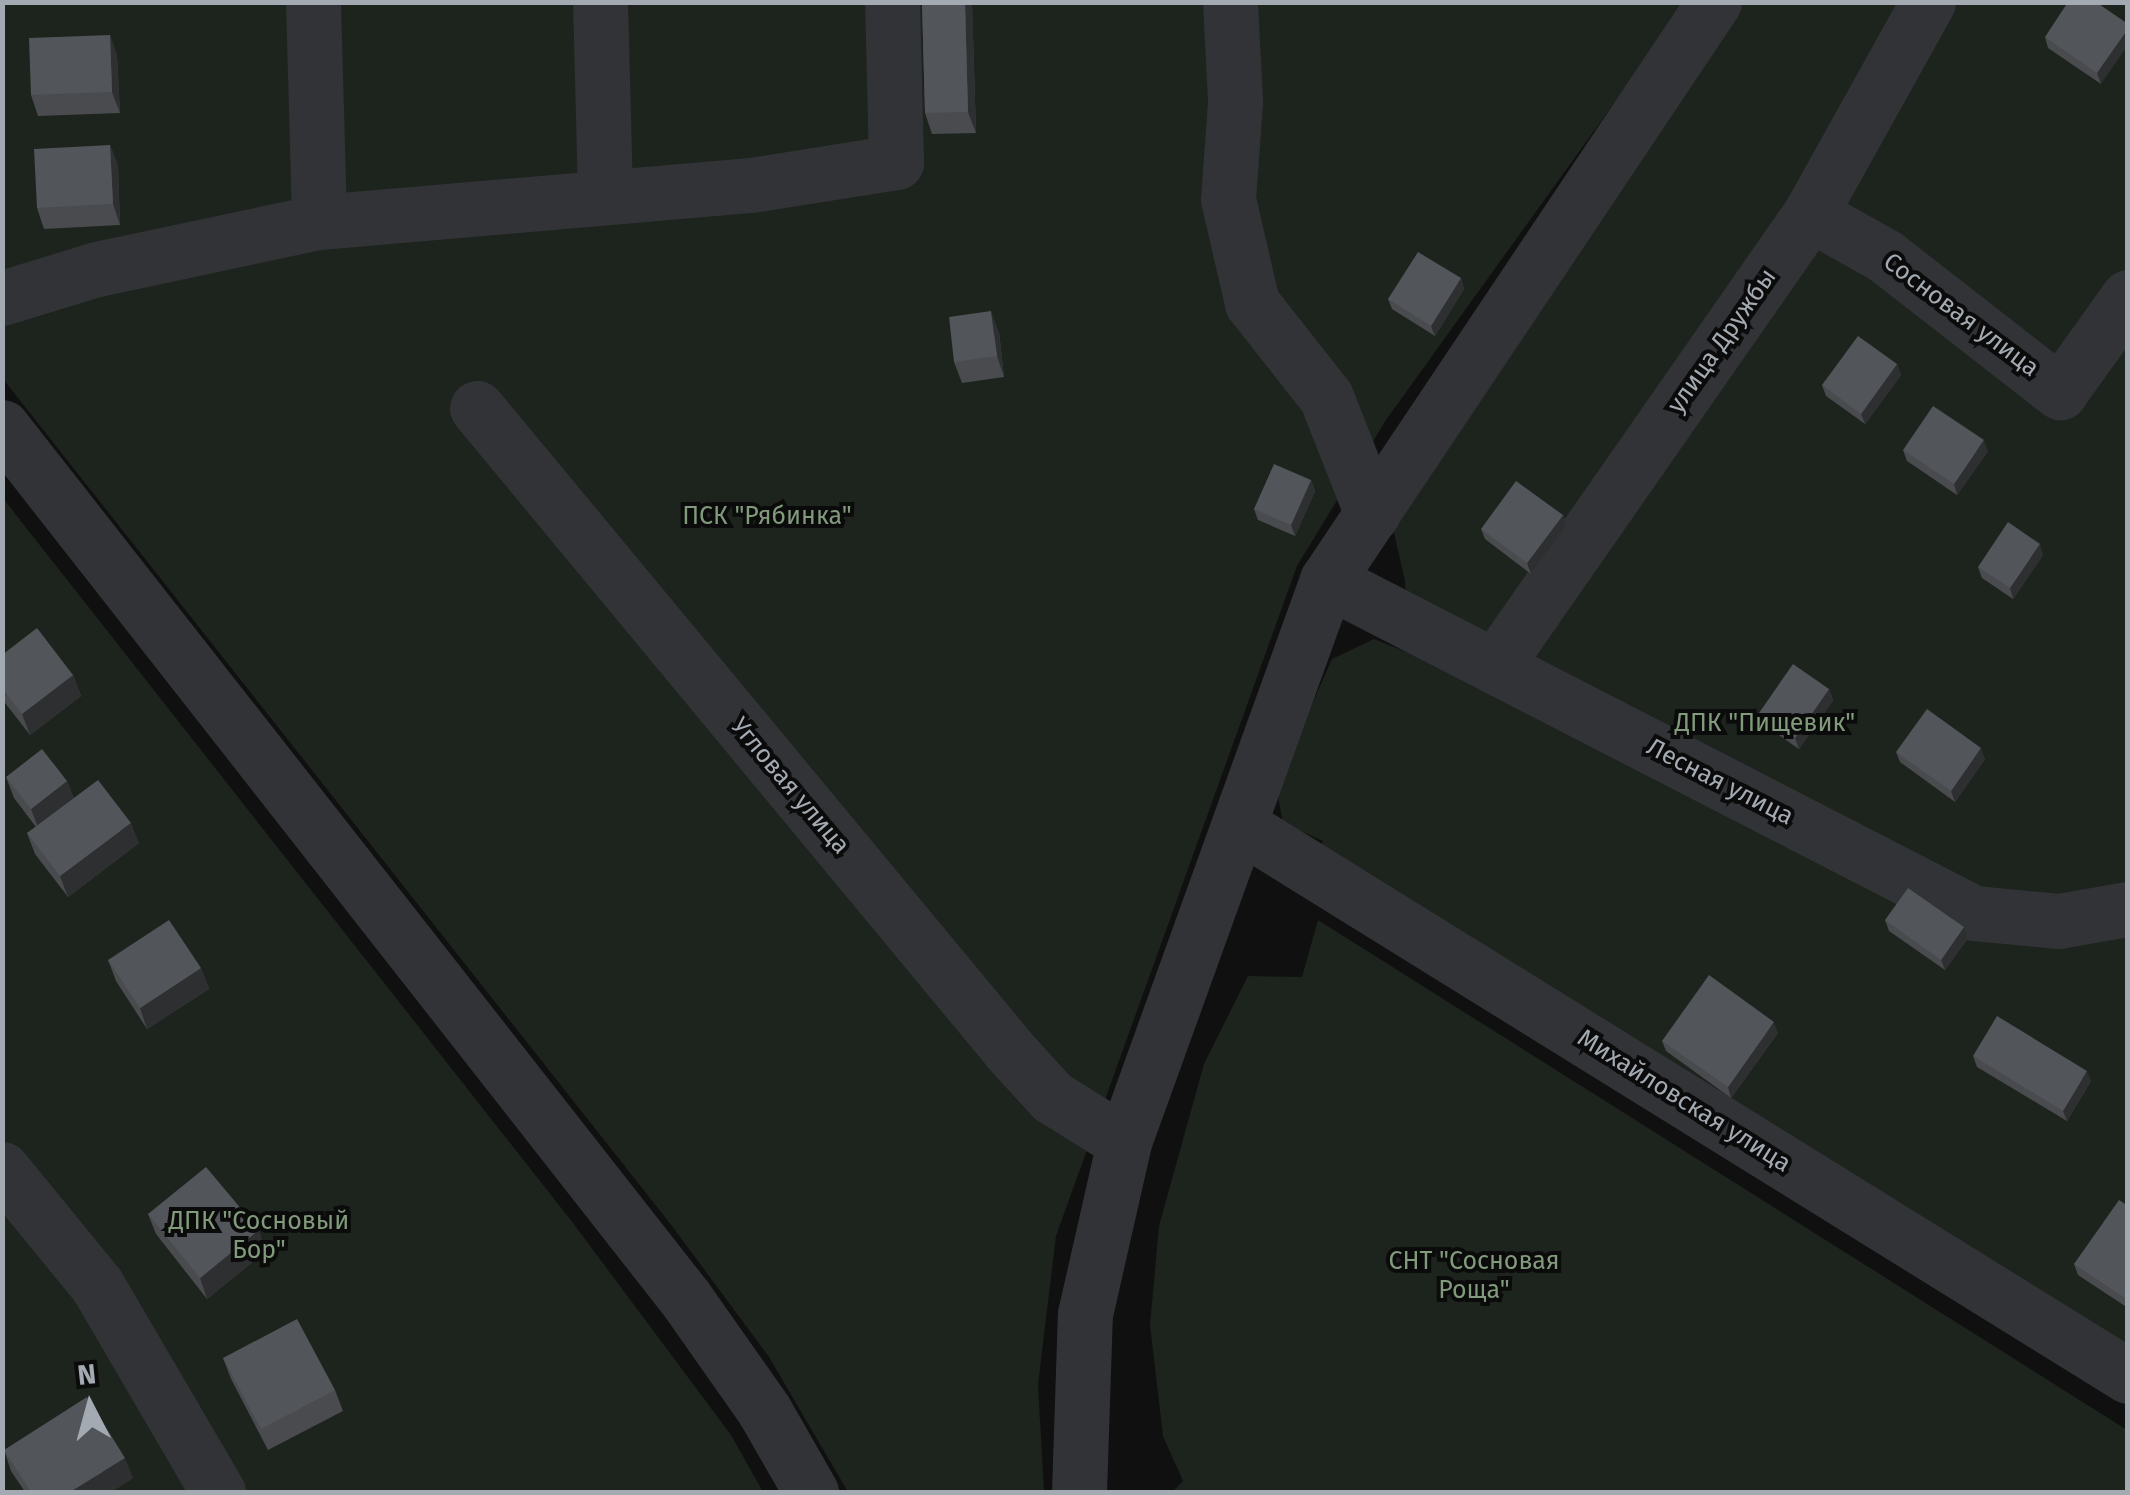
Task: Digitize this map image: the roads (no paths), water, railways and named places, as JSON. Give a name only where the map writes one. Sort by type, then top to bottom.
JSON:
[{"type":"street","points":[[313,2],[319,222]]},
{"type":"street","points":[[600,2],[605,197]]},
{"type":"street","points":[[2,298],[96,269],[319,222],[751,185],[896,162],[892,2]]},
{"type":"street","points":[[1230,2],[1235,102],[1228,200],[1252,303],[1326,397],[1372,514]]},
{"type":"street","points":[[1079,1492],[1084,1314],[1124,1142],[1328,580],[1714,2]]},
{"type":"street","name":"улица Дружбы","points":[[1495,666],[1810,214],[1928,2]]},
{"type":"street","name":"Сосновая улица","points":[[1810,214],[1885,256],[2060,392],[2128,297]]},
{"type":"street","name":"Угловая улица","points":[[477,408],[1010,1051],[1052,1097],[1124,1142]]},
{"type":"street","points":[[2,427],[686,1299],[764,1410],[810,1492]]},
{"type":"street","name":"Лесная улица","points":[[1328,580],[1974,913],[2060,921],[2128,909]]},
{"type":"street","name":"Михайловская улица","points":[[1241,826],[2128,1376]]},
{"type":"street","points":[[2,1169],[97,1285],[218,1492]]},
{"type":"park label","name":"ПСК \"Рябинка\"","points":[[767,516]]},
{"type":"park label","name":"ДПК \"Пищевик\"","points":[[1765,723]]},
{"type":"park label","name":"ДПК \"Сосновый Бор\"","points":[[259,1236]]},
{"type":"park label","name":"СНТ \"Сосновая Роща\"","points":[[1474,1276]]}]
